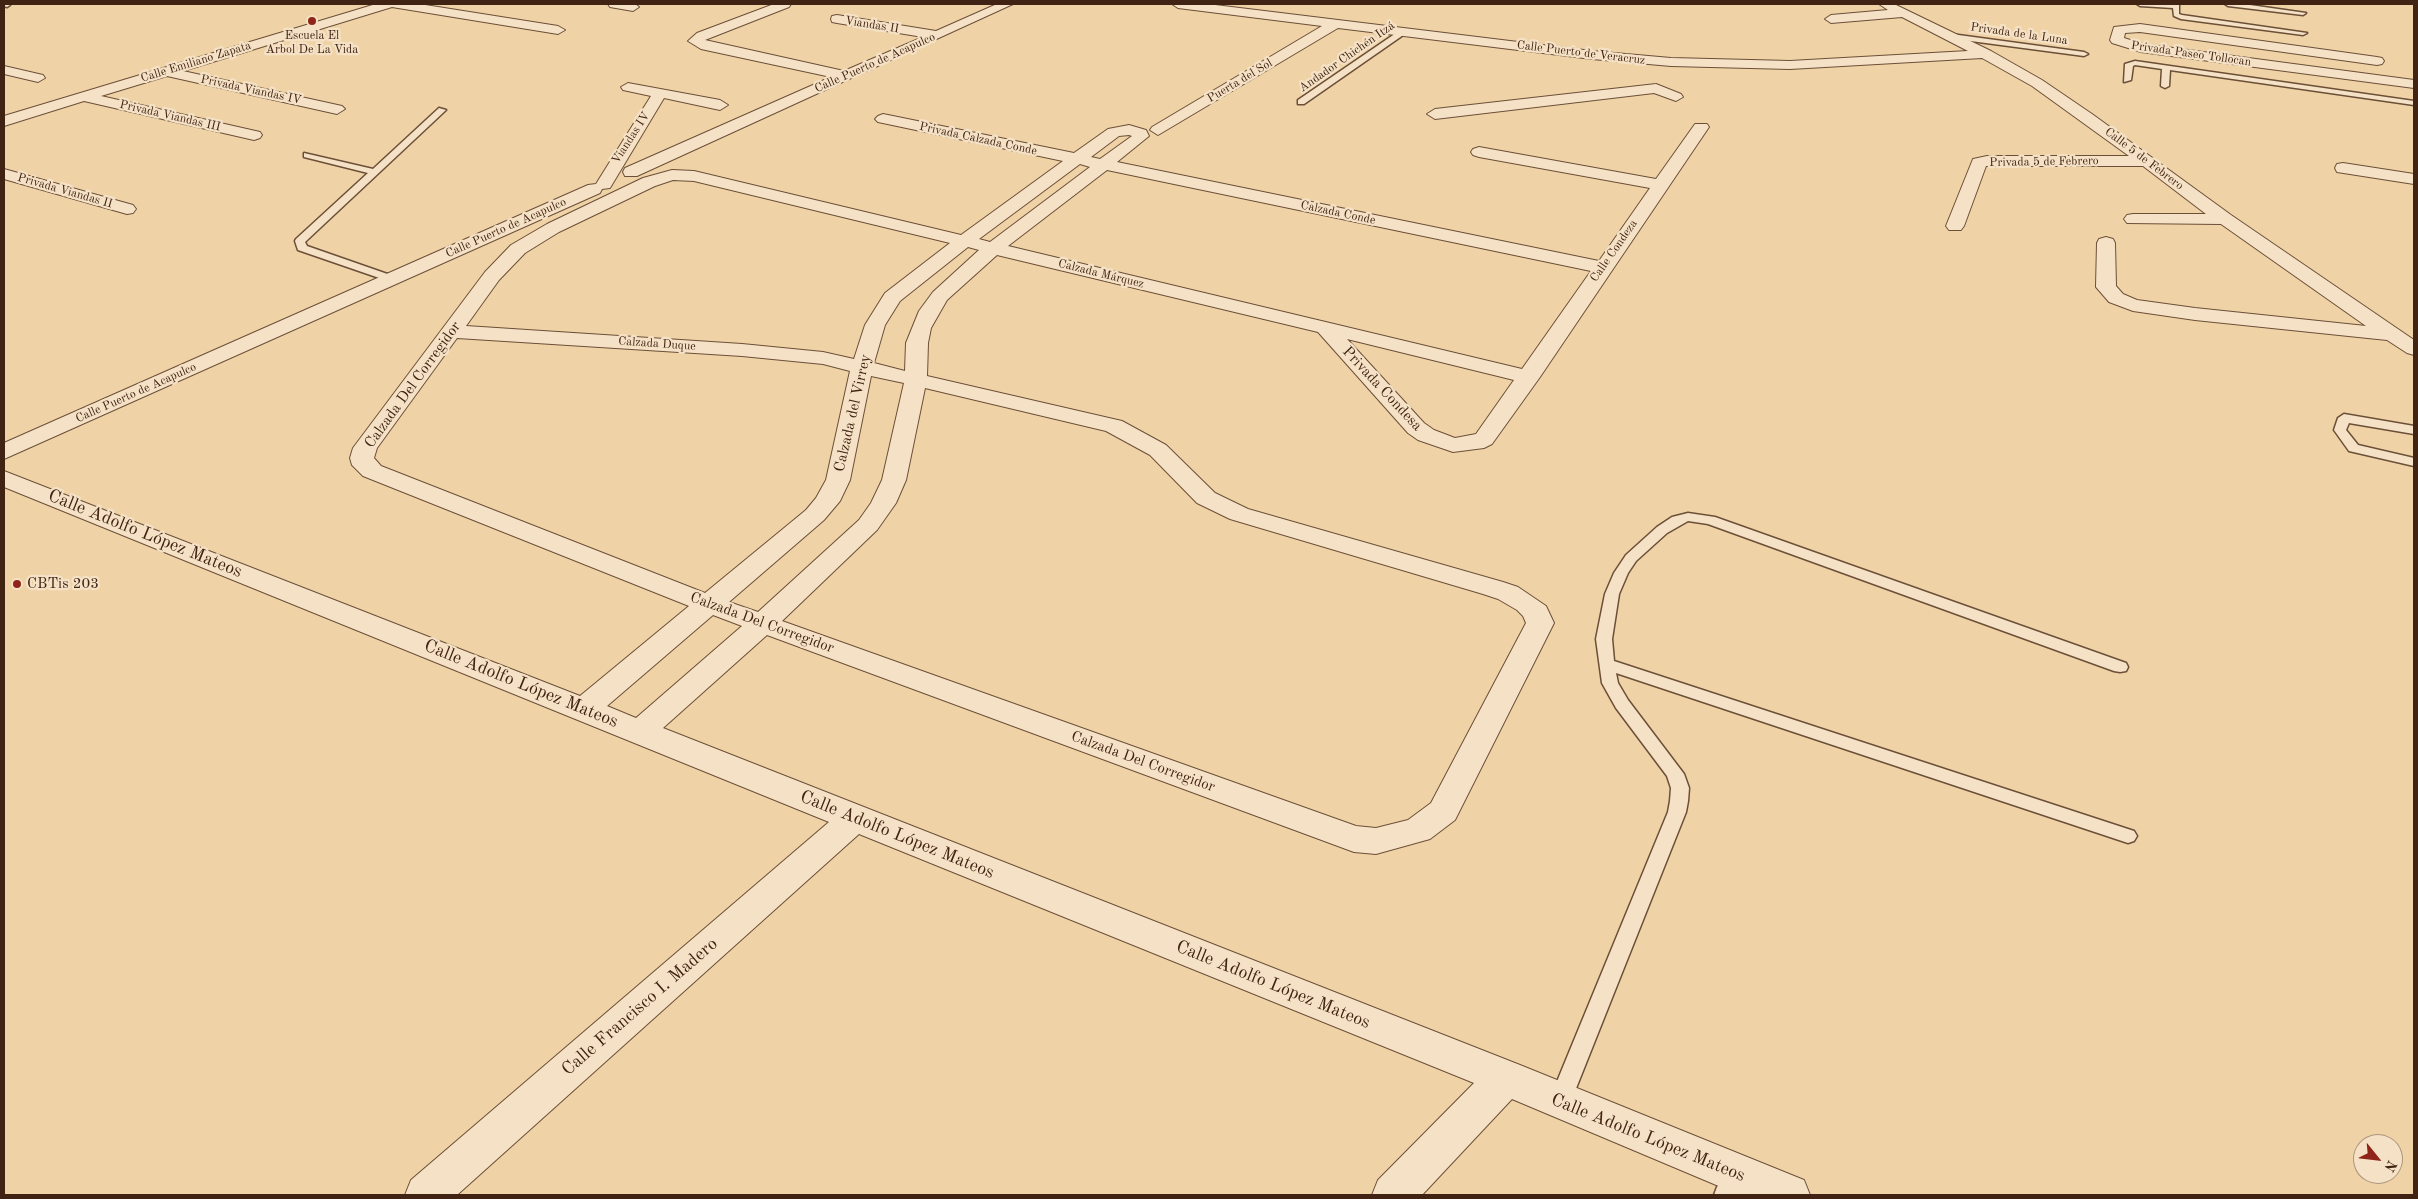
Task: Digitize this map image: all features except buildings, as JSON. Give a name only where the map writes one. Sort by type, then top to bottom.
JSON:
[{"type":"street","name":"Calle Emiliano Zapata","points":[[4,120],[388,4]]},
{"type":"street","points":[[397,4],[558,30]]},
{"type":"street","points":[[614,4],[633,7]]},
{"type":"street","points":[[786,4],[702,36],[694,41],[706,46],[851,74]]},
{"type":"street","name":"Calle Puerto de Acapulco","points":[[4,452],[1007,4]]},
{"type":"street","name":"Calle Puerto de Veracruz","points":[[1178,4],[1592,55],[1694,64],[1790,65],[1986,54]]},
{"type":"street","name":"Calle 5 de Febrero","points":[[1885,4],[1986,54],[2037,83],[2225,218],[2414,349]]},
{"type":"street","points":[[1831,19],[1903,13]]},
{"type":"street","name":"Viandas II","points":[[837,19],[938,35]]},
{"type":"street","points":[[1303,19],[1306,26],[1322,31]]},
{"type":"street","name":"Puerta del Sol","points":[[1158,130],[1336,23]]},
{"type":"street","name":"Privada Paseo Tollocan","points":[[2377,61],[2140,28],[2120,30],[2117,40],[2141,48],[2414,84]]},
{"type":"street","points":[[1592,55],[1606,70]]},
{"type":"street","points":[[4,70],[38,78]]},
{"type":"street","name":"Privada Viandas IV","points":[[165,72],[338,109]]},
{"type":"street","points":[[1619,81],[1636,90]]},
{"type":"street","points":[[628,87],[720,105]]},
{"type":"street","points":[[1522,87],[1538,101]]},
{"type":"street","points":[[1435,114],[1656,88],[1676,97]]},
{"type":"street","name":"Viandas IV","points":[[604,184],[660,93]]},
{"type":"street","name":"Privada Viandas III","points":[[85,96],[254,135]]},
{"type":"street","name":"Privada Calzada Conde","points":[[882,119],[1074,159]]},
{"type":"street","name":"Calle Condeza","points":[[1529,377],[1701,126]]},
{"type":"street","name":"Calzada del Virrey","points":[[584,709],[815,516],[827,501],[838,480],[862,366],[875,325],[892,297],[1074,159],[1117,130],[1129,130],[1140,133],[1141,136],[1101,165]]},
{"type":"street","points":[[1479,152],[1660,185]]},
{"type":"street","name":"Calzada Conde","points":[[1074,159],[1602,268]]},
{"type":"street","name":"Privada 5 de Febrero","points":[[1955,226],[1979,163],[1988,161],[2146,161]]},
{"type":"street","points":[[639,732],[762,624],[868,525],[884,503],[894,480],[916,378],[917,343],[929,311],[940,296],[993,248],[1101,165]]},
{"type":"street","points":[[2343,168],[2414,179]]},
{"type":"street","name":"Privada Viandas II","points":[[4,174],[127,209]]},
{"type":"street","name":"Calzada Márquez","points":[[672,175],[694,176],[1529,377]]},
{"type":"street","name":"Calzada Del Corregidor","points":[[672,175],[649,182],[530,241],[504,262],[365,448],[362,458],[364,465],[385,476],[709,604],[1354,839],[1376,841],[1397,838],[1418,830],[1443,811],[1540,623],[1536,612],[1527,604],[1508,593],[1493,588],[1239,514],[1206,498],[1158,450],[1138,437],[1114,426],[862,366]]},
{"type":"street","points":[[2133,218],[2225,218]]},
{"type":"street","name":"Calle 5 de Febrero","points":[[2106,243],[2106,287],[2116,298],[2150,309],[2390,334]]},
{"type":"street","name":"Privada Condesa","points":[[1326,329],[1416,428],[1426,435],[1452,444],[1465,445],[1484,439],[1529,377]]},
{"type":"street","name":"Calzada Duque","points":[[452,331],[784,353],[862,366]]},
{"type":"street","name":"Calle Adolfo López Mateos","points":[[4,478],[1506,1078],[1560,1102],[1733,1186],[1789,1195]]},
{"type":"street","name":"Calle Francisco I. Madero","points":[[426,1195],[855,818]]},
{"type":"street","points":[[1393,1195],[1506,1078]]},
{"type":"lane","points":[[2140,4],[2176,5],[2176,15],[2181,17],[2303,33]]},
{"type":"lane","points":[[2228,4],[2303,13]]},
{"type":"lane","name":"Andador Chichén Itzá","points":[[1301,102],[1405,31]]},
{"type":"lane","name":"Privada de la Luna","points":[[1951,36],[2084,54]]},
{"type":"lane","points":[[2128,80],[2129,64],[2166,67],[2414,103]]},
{"type":"lane","points":[[2165,86],[2166,67]]},
{"type":"lane","points":[[392,279],[302,248],[300,241],[442,110]]},
{"type":"lane","points":[[307,155],[376,172]]},
{"type":"lane","points":[[2414,430],[2344,418],[2340,430],[2354,448],[2414,462]]},
{"type":"lane","points":[[1560,1102],[1680,801],[1680,788],[1675,774],[1622,704],[1610,683],[1606,664],[1604,639],[1612,594],[1621,573],[1631,558],[1656,535],[1677,520],[1688,517],[1724,525],[2120,667]]},
{"type":"lane","points":[[1606,664],[2128,836]]},
{"type":"place","name":"Escuela El Arbol De La Vida","points":[[312,21]]},
{"type":"place","name":"CBTis 203","points":[[17,584]]}]
